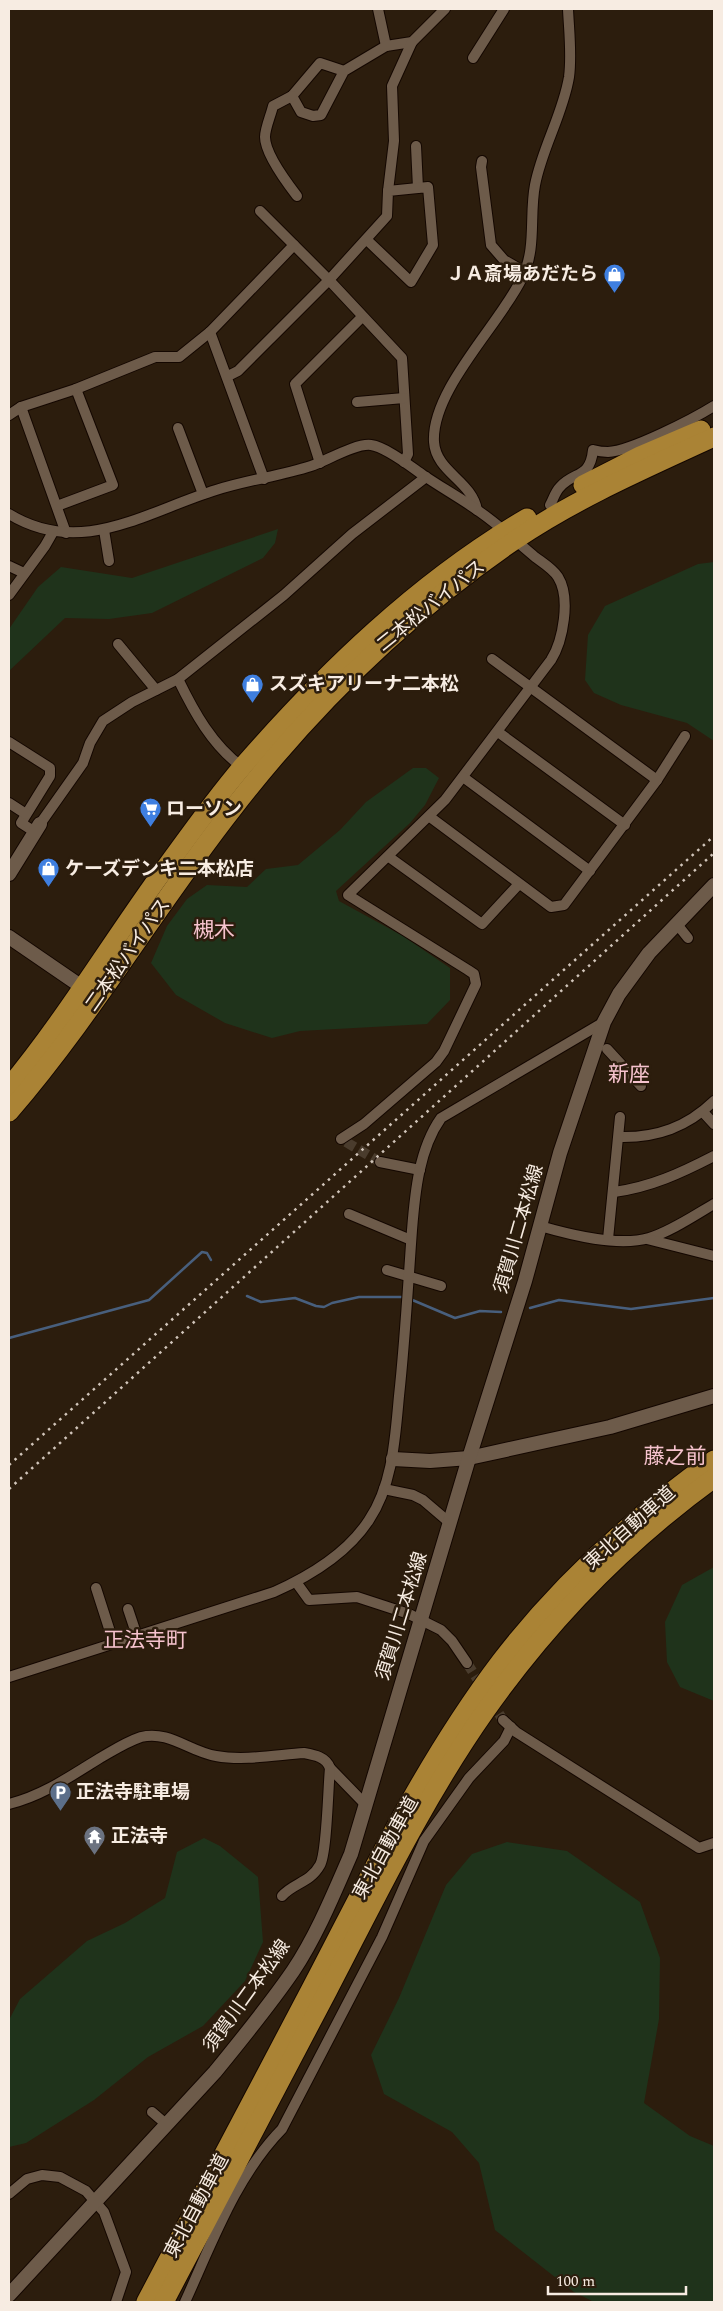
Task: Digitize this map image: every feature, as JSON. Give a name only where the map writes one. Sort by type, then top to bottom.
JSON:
[{"type":"highway","name":"二本松バイパス","points":[[9,1112],[65,1043],[232,809],[282,746],[324,699],[389,639],[459,582],[510,535],[550,505],[640,456],[714,425]]},
{"type":"highway","name":"二本松バイパス","points":[[9,1087],[159,877],[242,767],[316,689],[365,641],[467,556],[596,492],[714,437]]},
{"type":"highway","name":"東北自動車道","points":[[146,2302],[375,1867],[440,1752],[472,1702],[502,1660],[551,1603],[596,1556],[675,1487],[714,1460]]},
{"type":"highway","name":"東北自動車道","points":[[164,2302],[389,1874],[453,1760],[486,1711],[563,1613],[608,1568],[677,1505],[714,1478]]},
{"type":"main road","points":[[9,870],[38,828]]},
{"type":"main road","name":"須賀川二本松線","points":[[9,2295],[247,2033],[294,1970],[330,1903],[351,1854],[420,1619],[525,1281],[560,1153],[604,1022],[619,994],[648,953],[714,885]]},
{"type":"main road","points":[[9,937],[82,987]]},
{"type":"main road","points":[[392,1459],[430,1461],[469,1458],[610,1427],[714,1396]]},
{"type":"street","points":[[378,9],[386,46]]},
{"type":"street","points":[[228,376],[238,371],[330,280],[387,216],[394,141],[392,86],[412,42],[443,9]]},
{"type":"street","points":[[473,58],[504,9]]},
{"type":"street","points":[[478,510],[473,494],[450,472],[436,453],[434,441],[439,413],[450,388],[512,296],[525,272],[532,243],[534,187],[560,112],[569,76],[568,9]]},
{"type":"street","points":[[292,96],[301,112],[313,116],[321,115],[344,71],[386,46],[412,42]]},
{"type":"street","points":[[297,196],[281,174],[270,153],[264,135],[273,106],[292,96],[320,63],[344,71]]},
{"type":"street","points":[[416,146],[418,188]]},
{"type":"street","points":[[482,161],[480,167],[491,245],[504,260],[525,272]]},
{"type":"street","points":[[367,240],[411,282],[433,245],[428,187],[388,191]]},
{"type":"street","points":[[260,211],[330,280],[362,317],[402,358],[408,454],[404,462]]},
{"type":"street","points":[[9,415],[22,407],[76,390],[155,358],[179,357],[210,332],[294,245]]},
{"type":"street","points":[[320,463],[295,384],[362,317]]},
{"type":"street","points":[[210,332],[228,376],[264,479]]},
{"type":"street","points":[[57,506],[113,484],[76,390]]},
{"type":"street","points":[[357,402],[404,398]]},
{"type":"street","points":[[550,505],[560,487],[584,473],[592,461],[592,450],[609,452],[626,448],[696,417],[714,406]]},
{"type":"street","points":[[22,407],[66,533]]},
{"type":"street","points":[[178,428],[203,494]]},
{"type":"street","points":[[9,514],[26,524],[52,532],[66,533],[104,530],[203,494],[241,482],[264,479],[320,463],[367,445],[374,446],[404,462],[478,510],[553,571],[562,586],[564,611],[558,649],[498,732],[430,817],[348,894],[474,974],[476,984],[444,1051],[436,1062],[364,1124],[341,1139]]},
{"type":"street","points":[[9,742],[50,768],[50,776],[21,823],[38,828],[83,763],[90,743],[103,721],[132,702],[178,679],[284,594],[352,534],[426,477]]},
{"type":"street","points":[[104,530],[109,561]]},
{"type":"street","points":[[9,595],[45,546],[52,532]]},
{"type":"street","points":[[9,566],[24,573]]},
{"type":"street","points":[[118,644],[156,690]]},
{"type":"street","points":[[492,659],[529,688],[657,780]]},
{"type":"street","points":[[178,679],[195,715],[231,759],[242,767]]},
{"type":"street","points":[[498,732],[625,825]]},
{"type":"street","points":[[430,817],[518,885],[551,907],[564,905],[625,825],[685,736]]},
{"type":"street","points":[[463,776],[590,871]]},
{"type":"street","points":[[9,803],[26,814]]},
{"type":"street","points":[[389,857],[482,924],[518,885]]},
{"type":"street","points":[[676,923],[688,938]]},
{"type":"street","points":[[9,1678],[274,1592],[296,1582],[325,1564],[347,1546],[369,1521],[384,1489],[392,1459],[404,1354],[411,1240],[420,1170],[430,1134],[441,1118],[604,1022]]},
{"type":"street","points":[[607,1049],[641,1086]]},
{"type":"street","points":[[619,1137],[658,1135],[686,1123],[703,1112],[714,1101]]},
{"type":"street","points":[[703,1112],[714,1124]]},
{"type":"street","points":[[608,1239],[620,1117]]},
{"type":"street","points":[[614,1192],[651,1185],[680,1174],[714,1156]]},
{"type":"street","points":[[380,1162],[420,1170]]},
{"type":"street","points":[[647,1239],[714,1204]]},
{"type":"street","points":[[349,1214],[411,1240]]},
{"type":"street","points":[[540,1226],[570,1235],[608,1239],[647,1239],[714,1256]]},
{"type":"street","points":[[387,1270],[441,1286]]},
{"type":"street","points":[[384,1489],[413,1495],[423,1500],[450,1523]]},
{"type":"street","points":[[296,1582],[309,1600],[357,1597],[420,1619],[441,1630],[452,1641],[467,1663]]},
{"type":"street","points":[[96,1588],[114,1644]]},
{"type":"street","points":[[128,1609],[136,1636]]},
{"type":"street","points":[[186,2302],[239,2188],[264,2149],[282,2129],[377,1946],[424,1841],[469,1778],[504,1741],[507,1724],[699,1848],[714,1843]]},
{"type":"street","points":[[9,1804],[43,1792],[123,1744],[154,1735],[168,1737],[204,1754],[231,1758],[304,1753],[315,1755],[328,1762],[330,1768],[322,1864],[308,1880],[287,1890],[282,1896]]},
{"type":"street","points":[[330,1768],[365,1804]]},
{"type":"street","points":[[152,2112],[166,2124]]},
{"type":"street","points":[[9,2194],[27,2180],[42,2175],[51,2175],[72,2182],[86,2190],[104,2212],[126,2272],[116,2302]]},
{"type":"green space","points":[[278,529],[275,543],[263,558],[152,613],[109,619],[65,618],[9,671],[9,629],[38,587],[61,567],[132,578]]},
{"type":"green space","points":[[714,562],[714,741],[687,723],[621,705],[594,693],[585,680],[588,635],[605,606],[698,564]]},
{"type":"green space","points":[[413,768],[426,768],[439,778],[425,805],[410,823],[336,891],[339,901],[403,936],[450,968],[450,1000],[427,1024],[300,1031],[272,1038],[225,1023],[176,995],[151,963],[167,926],[187,899],[207,885],[247,887],[266,869],[298,865],[340,830],[366,802]]},
{"type":"green space","points":[[714,1567],[714,1701],[680,1687],[667,1662],[665,1622],[682,1585]]},
{"type":"green space","points":[[204,1838],[220,1846],[258,1877],[263,1942],[245,1981],[203,2026],[148,2057],[94,2100],[26,2143],[9,2147],[9,2020],[20,1999],[87,1941],[125,1923],[165,1898],[177,1852]]},
{"type":"green space","points":[[507,1842],[567,1851],[640,1902],[660,1958],[659,2019],[644,2103],[690,2136],[714,2146],[714,2302],[594,2302],[574,2292],[495,2230],[479,2163],[452,2132],[384,2094],[371,2055],[399,1998],[446,1885],[472,1854]]},
{"type":"waterway","points":[[9,1338],[149,1300],[202,1252],[207,1253],[211,1260]]},
{"type":"waterway","points":[[247,1296],[261,1302],[295,1298],[324,1307],[332,1303],[359,1297],[405,1297]]},
{"type":"waterway","points":[[530,1308],[559,1300],[631,1309],[714,1298]]},
{"type":"waterway","points":[[410,1299],[455,1318],[480,1311],[501,1312]]},
{"type":"tunnel","points":[[346,1142],[380,1162]]},
{"type":"tunnel","points":[[467,1663],[503,1720]]},
{"type":"railway","points":[[9,1465],[714,836]]},
{"type":"railway","points":[[9,1489],[714,853]]},
{"type":"place","name":"ＪＡ斎場あだたら","points":[[614,293]]},
{"type":"place","name":"スズキアリーナ二本松","points":[[253,703]]},
{"type":"place","name":"ローソン","points":[[150,828]]},
{"type":"place","name":"ケーズデンキ二本松店","points":[[49,888]]},
{"type":"place","name":"正法寺駐車場","points":[[60,1811]]},
{"type":"place","name":"正法寺","points":[[95,1855]]},
{"type":"district","name":"槻木","points":[[214,931]]},
{"type":"district","name":"新座","points":[[629,1075]]},
{"type":"district","name":"藤之前","points":[[675,1457]]},
{"type":"district","name":"正法寺町","points":[[145,1641]]}]
